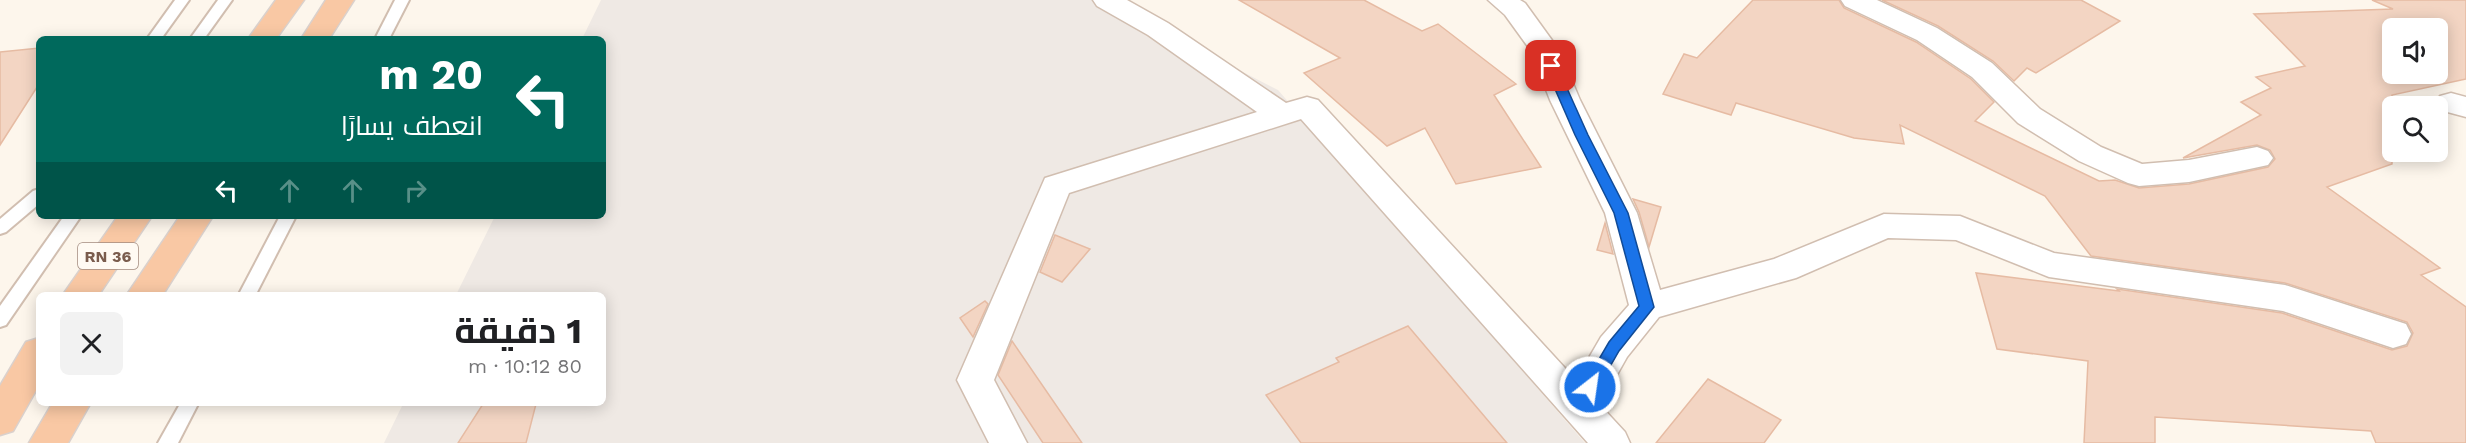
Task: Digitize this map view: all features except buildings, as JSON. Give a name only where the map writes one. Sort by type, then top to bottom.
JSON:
[{"type":"highway","points":[[264,36],[290,0]]},
{"type":"highway","points":[[317,36],[340,0]]},
{"type":"highway","name":"RN 36","points":[[83,292],[134,219]]},
{"type":"highway","points":[[145,292],[195,219]]},
{"type":"highway","points":[[0,420],[36,357]]},
{"type":"highway","points":[[48,443],[70,406]]},
{"type":"street","points":[[1107,0],[1158,29],[1282,114]]},
{"type":"street","points":[[1502,0],[1515,9],[1545,50],[1565,100],[1621,213],[1647,307]]},
{"type":"street","points":[[1856,0],[1927,34],[1982,70],[2029,117],[2090,154],[2139,175],[2189,171],[2257,158]]},
{"type":"street","points":[[1008,443],[975,380],[1056,186],[1307,107],[1611,443]]},
{"type":"street","points":[[1579,408],[1614,346],[1647,307],[1784,269],[1884,226],[1960,228],[2049,265],[2285,298],[2393,334]]},
{"type":"lane","points":[[156,36],[182,0]]},
{"type":"lane","points":[[199,36],[225,0]]},
{"type":"lane","points":[[384,36],[402,0]]},
{"type":"lane","points":[[0,228],[36,198]]},
{"type":"lane","points":[[0,320],[71,219]]},
{"type":"lane","points":[[248,292],[286,219]]},
{"type":"lane","points":[[168,443],[188,406]]},
{"type":"shaded area","points":[[601,0],[1103,0],[1278,90],[1585,443],[384,443],[402,406],[606,406],[606,292],[457,292],[494,219],[606,219],[606,36],[583,36]]},
{"type":"route","points":[[1551,66],[1581,135],[1621,213],[1647,307],[1614,346],[1590,387]]}]
